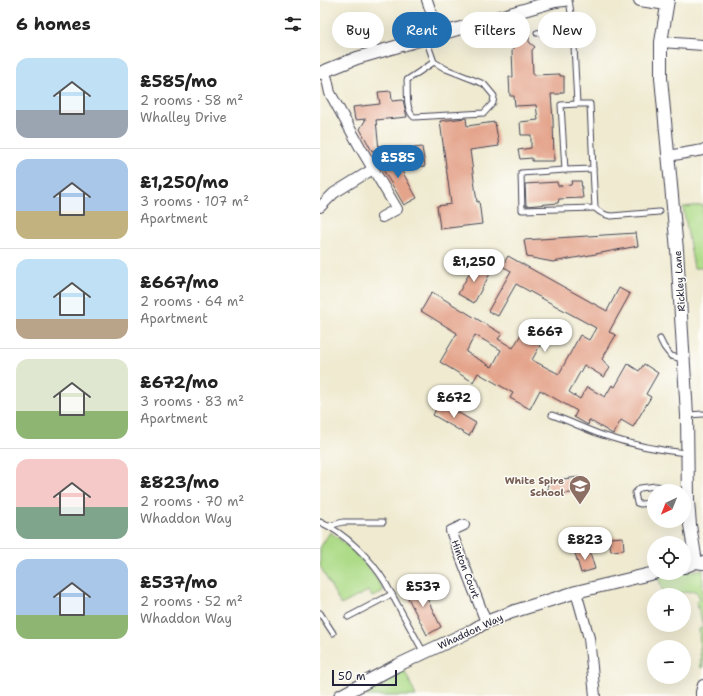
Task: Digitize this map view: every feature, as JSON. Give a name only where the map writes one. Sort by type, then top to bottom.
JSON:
[{"type":"street","points":[[427,0],[431,12]]},
{"type":"street","points":[[452,31],[558,0]]},
{"type":"street","points":[[640,0],[667,2]]},
{"type":"street","name":"Rickley Lane","points":[[667,2],[661,42],[661,78],[677,250],[684,359],[688,453],[687,484]]},
{"type":"street","points":[[661,42],[703,45]]},
{"type":"street","points":[[382,217],[396,209],[330,93],[327,79],[322,72],[357,58],[393,48]]},
{"type":"street","points":[[668,156],[703,150]]},
{"type":"street","points":[[320,207],[334,193],[373,169]]},
{"type":"street","name":"Hinton Court","points":[[464,525],[451,531],[486,622]]},
{"type":"street","name":"Rickley Lane","points":[[691,528],[699,562]]},
{"type":"street","name":"Whaddon Way","points":[[340,696],[389,670],[473,630],[486,622],[512,612],[576,592],[647,575]]},
{"type":"street","points":[[576,592],[590,638],[595,696]]},
{"type":"street","points":[[701,696],[703,685]]},
{"type":"lane","points":[[569,0],[571,12]]},
{"type":"lane","points":[[429,48],[434,62],[446,69],[484,84],[494,96],[493,102],[489,108],[484,113],[412,116],[408,105],[407,80],[434,62]]},
{"type":"lane","points":[[574,48],[577,104]]},
{"type":"lane","points":[[565,170],[561,105],[590,104],[595,208]]},
{"type":"lane","points":[[593,169],[521,173],[522,210],[595,208],[604,215],[611,216],[659,212]]},
{"type":"lane","points":[[660,338],[664,347],[671,356],[684,359]]},
{"type":"lane","points":[[687,415],[703,414]]},
{"type":"lane","points":[[552,415],[615,439],[646,447],[688,453]]},
{"type":"lane","points":[[647,487],[640,488],[635,493],[637,503],[647,504]]},
{"type":"lane","points":[[320,522],[338,532],[379,572],[424,653]]},
{"type":"lane","points":[[329,526],[343,522],[383,522]]},
{"type":"lane","points":[[348,617],[392,594]]},
{"type":"lane","points":[[320,613],[333,633]]},
{"type":"green space","points":[[703,205],[703,268],[694,268],[683,207]]},
{"type":"green space","points":[[330,532],[353,551],[366,565],[383,589],[382,593],[372,597],[368,591],[341,605],[320,566],[320,548]]},
{"type":"green space","points":[[703,569],[703,625],[696,601],[700,600],[698,594],[695,591],[691,592],[691,588],[662,588],[659,580],[691,580],[691,571]]},
{"type":"green space","points":[[703,627],[703,667],[701,668],[699,629]]},
{"type":"green space","points":[[403,667],[416,696],[349,696]]},
{"type":"building","points":[[530,43],[535,47],[532,50],[533,75],[560,74],[560,76],[564,76],[564,92],[561,92],[560,94],[551,94],[554,161],[532,161],[532,158],[520,159],[518,150],[531,148],[531,135],[521,135],[520,122],[538,120],[536,105],[515,106],[514,96],[510,96],[509,77],[513,77],[512,50],[530,48]]},
{"type":"building","points":[[391,91],[392,101],[403,100],[407,117],[376,120],[379,150],[372,151],[360,129],[366,119],[355,120],[353,107],[380,104],[378,92]]},
{"type":"building","points":[[466,118],[467,126],[495,122],[499,146],[470,150],[477,202],[479,201],[482,224],[440,229],[437,206],[451,204],[440,121]]},
{"type":"building","points":[[422,147],[425,166],[407,168],[405,149]]},
{"type":"building","points":[[392,153],[417,198],[404,205],[378,161]]},
{"type":"building","points":[[572,181],[581,181],[583,198],[559,199],[558,203],[526,206],[525,184],[557,182],[558,186],[571,185]]},
{"type":"building","points":[[636,233],[638,246],[553,262],[527,257],[524,240]]},
{"type":"building","points":[[508,256],[607,311],[619,288],[630,294],[609,332],[616,335],[602,359],[610,368],[604,377],[584,365],[569,392],[580,399],[587,387],[605,397],[612,385],[615,387],[628,364],[639,371],[644,364],[658,373],[646,394],[651,397],[633,427],[621,420],[613,434],[589,420],[588,425],[574,417],[577,411],[540,390],[530,409],[510,398],[513,393],[478,373],[473,382],[440,362],[457,333],[421,311],[432,292],[502,334],[498,339],[513,348],[524,329],[543,340],[532,360],[559,374],[580,335],[589,340],[596,328],[516,284],[498,316],[488,311],[511,271],[502,266]],"holes":[[[475,335],[501,350],[492,367],[466,352]]]},
{"type":"building","points":[[475,263],[491,272],[474,303],[458,294]]},
{"type":"building","points":[[440,402],[476,423],[469,436],[433,415]]},
{"type":"building","points":[[579,477],[581,492],[549,495],[547,481]]},
{"type":"building","points":[[623,537],[624,550],[611,551],[609,538]]},
{"type":"building","points":[[589,549],[595,569],[581,573],[575,553]]},
{"type":"building","points":[[419,582],[441,627],[427,635],[404,590]]},
{"type":"place","name":"White Spire School","points":[[580,506]]}]
